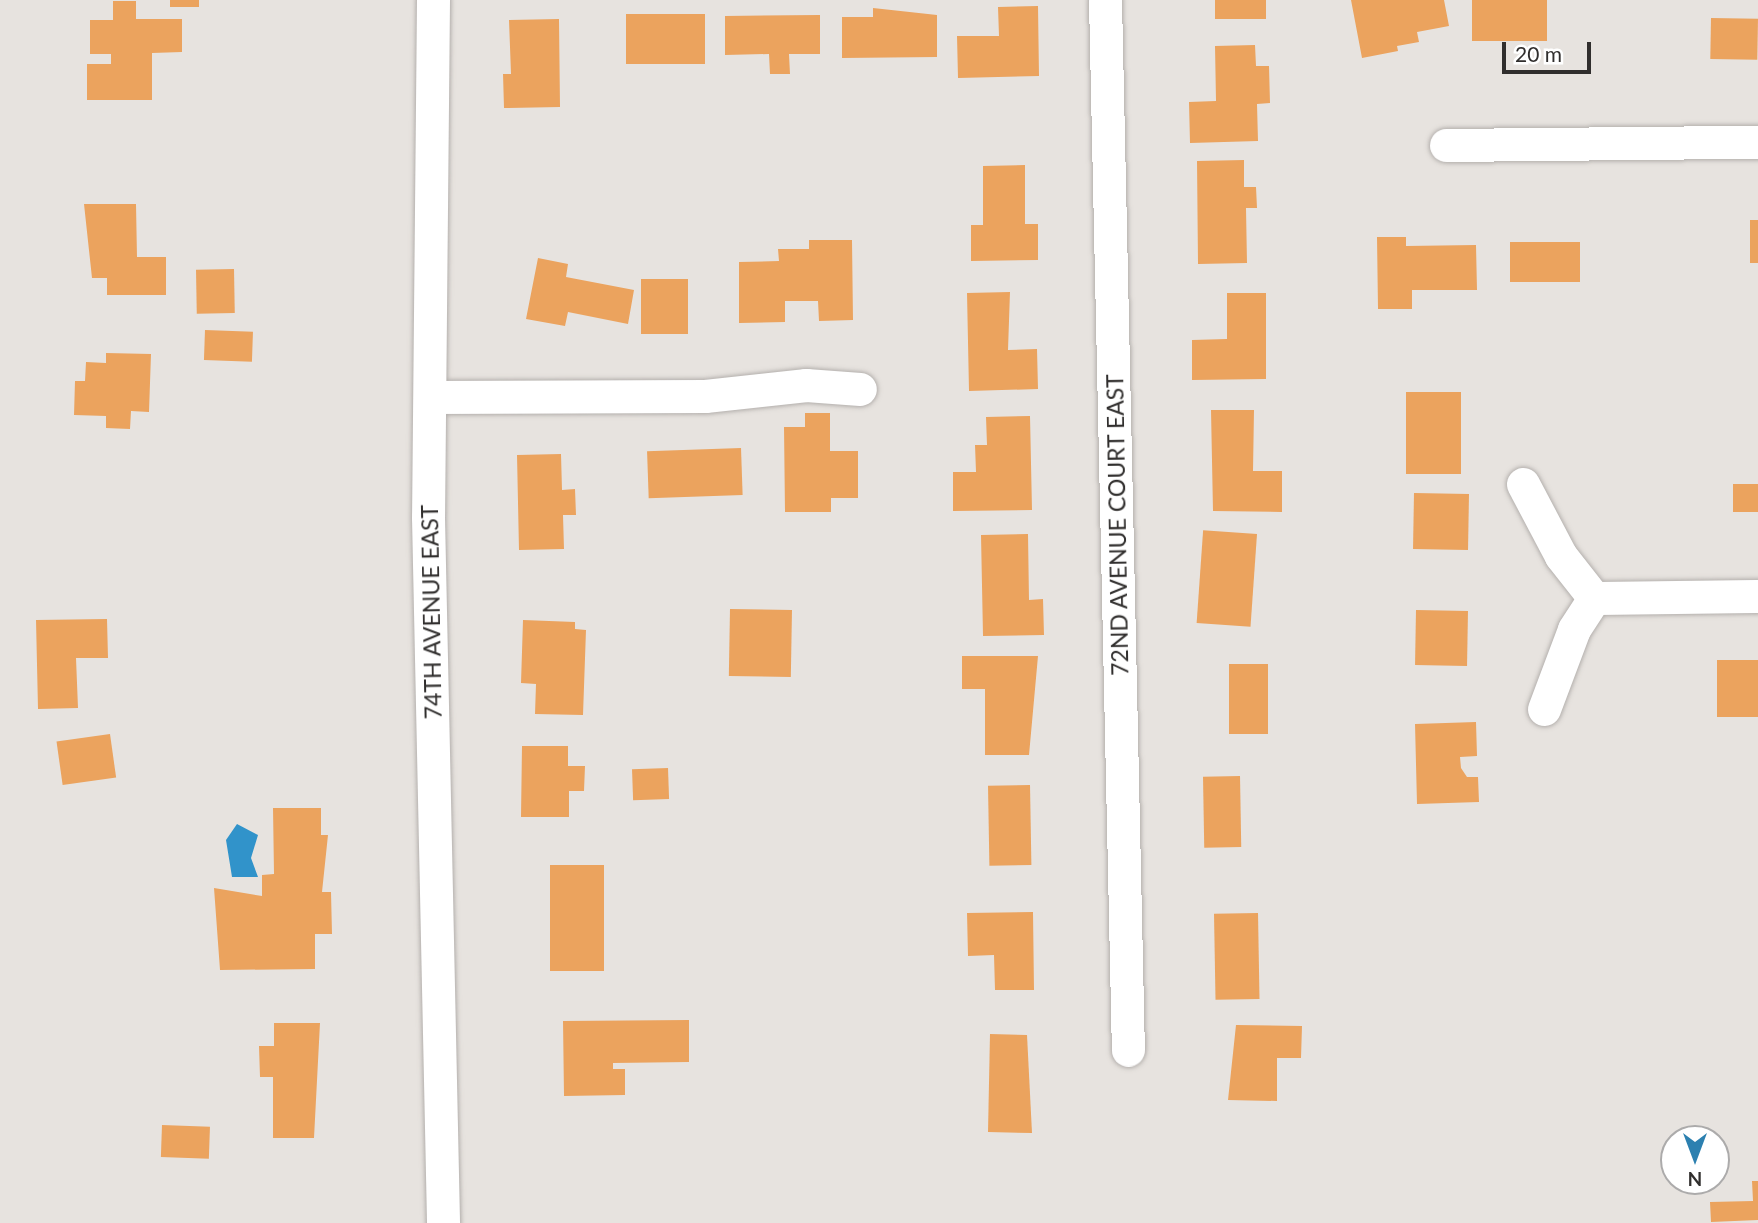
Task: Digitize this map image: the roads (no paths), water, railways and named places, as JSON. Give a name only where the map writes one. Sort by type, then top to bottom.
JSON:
[{"type":"street","name":"74TH AVENUE EAST","points":[[433,0],[429,397],[443,1223]]},
{"type":"street","name":"72ND AVENUE COURT EAST","points":[[1105,0],[1128,1050]]},
{"type":"street","points":[[1446,145],[1758,142]]},
{"type":"street","points":[[429,397],[705,396],[806,385],[860,389]]},
{"type":"street","points":[[1523,484],[1561,556],[1594,598]]},
{"type":"street","points":[[1594,598],[1758,596]]},
{"type":"street","points":[[1544,709],[1574,629],[1594,598]]},
{"type":"water","points":[[237,824],[258,835],[251,858],[258,877],[232,877],[226,840]]}]
